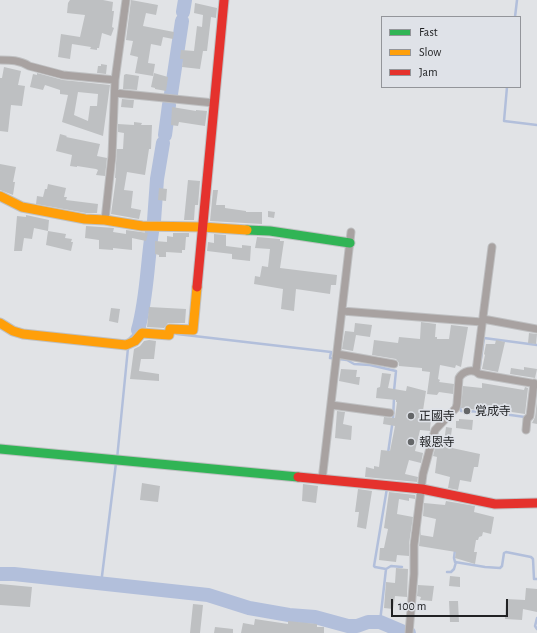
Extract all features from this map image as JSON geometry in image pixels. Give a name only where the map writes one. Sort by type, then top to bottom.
[{"type":"street","points":[[105,220],[112,156],[116,80],[126,0]]},
{"type":"street","points":[[0,323],[13,331],[24,334],[126,345],[135,341],[142,332],[168,334],[170,329],[193,330],[224,0]]},
{"type":"street","points":[[0,60],[24,62],[29,66],[62,75],[116,80]]},
{"type":"street","points":[[115,93],[214,104]]},
{"type":"street","points":[[0,196],[22,207],[38,212],[85,219],[105,220],[142,226],[202,227],[270,231],[350,243]]},
{"type":"street","points":[[322,480],[351,232]]},
{"type":"street","points":[[476,371],[492,247]]},
{"type":"street","points":[[342,310],[483,320],[537,329]]},
{"type":"street","points":[[337,354],[394,364]]},
{"type":"street","points":[[409,633],[414,574],[414,545],[424,474],[435,430],[456,408],[460,375],[468,371],[476,371],[479,374],[535,384],[530,416],[527,419],[526,430]]},
{"type":"street","points":[[331,405],[390,413]]},
{"type":"street","points":[[0,449],[422,490],[495,504],[537,503]]},
{"type":"building","points":[[70,0],[103,0],[113,2],[112,11],[114,11],[112,27],[114,28],[111,36],[102,33],[99,48],[97,48],[97,50],[90,49],[91,47],[72,44],[70,59],[58,57],[61,34],[80,37],[85,15],[67,13],[68,3]]},
{"type":"building","points":[[131,0],[158,5],[156,15],[146,13],[143,26],[174,32],[173,39],[163,37],[161,46],[151,44],[148,63],[155,64],[153,76],[135,73],[138,57],[130,55],[133,41],[126,40]]},
{"type":"building","points":[[195,3],[217,8],[216,18],[211,17],[207,51],[203,51],[200,69],[182,67],[183,59],[180,59],[181,50],[194,51],[197,26],[202,27],[203,15],[194,13]]},
{"type":"building","points":[[101,64],[107,65],[106,74],[97,73],[98,66],[101,66]]},
{"type":"building","points":[[4,67],[21,71],[18,85],[25,86],[22,106],[11,105],[8,132],[0,131],[0,78],[2,78]]},
{"type":"building","points":[[37,73],[63,80],[110,85],[103,136],[62,122],[68,95],[60,94],[60,90],[45,85],[43,90],[30,87],[33,74],[37,75]],"holes":[[[78,92],[98,94],[97,106],[90,106],[88,121],[74,115]]]},
{"type":"building","points":[[154,73],[168,77],[166,91],[151,87]]},
{"type":"building","points":[[124,75],[139,76],[137,90],[123,89]]},
{"type":"building","points":[[122,99],[134,100],[133,108],[121,107]]},
{"type":"building","points":[[172,107],[196,111],[207,111],[205,126],[179,122],[178,126],[171,125]]},
{"type":"building","points":[[134,122],[142,123],[141,125],[152,125],[151,149],[149,149],[145,175],[127,172],[124,190],[133,191],[131,208],[141,210],[139,219],[111,214],[116,178],[117,149],[123,149],[124,133],[118,132],[118,124],[134,125]]},
{"type":"building","points":[[60,134],[67,136],[66,137],[100,144],[97,156],[107,158],[105,176],[96,175],[98,170],[96,169],[70,166],[72,155],[56,151]]},
{"type":"building","points":[[0,164],[16,167],[13,182],[15,182],[13,195],[0,190]]},
{"type":"building","points":[[188,180],[200,181],[198,205],[195,205],[194,220],[184,220]]},
{"type":"building","points":[[48,184],[66,188],[64,197],[67,197],[66,200],[98,204],[97,213],[86,213],[36,204],[37,196],[43,197]]},
{"type":"building","points":[[159,188],[167,189],[166,201],[158,200]]},
{"type":"building","points":[[213,190],[218,190],[216,205],[225,205],[225,208],[246,212],[262,212],[262,224],[210,221]]},
{"type":"building","points":[[268,211],[275,212],[274,218],[268,217]]},
{"type":"building","points":[[26,215],[49,220],[48,231],[34,228],[32,239],[24,238],[22,251],[14,251],[17,216],[26,217]]},
{"type":"building","points":[[86,226],[114,228],[113,232],[126,234],[126,230],[148,233],[146,241],[132,238],[132,250],[113,248],[113,250],[99,249],[99,240],[85,238]]},
{"type":"building","points":[[48,231],[66,234],[65,238],[72,239],[71,242],[73,242],[71,251],[46,245]]},
{"type":"building","points":[[173,233],[189,233],[189,237],[186,237],[185,250],[182,250],[182,253],[166,252],[166,257],[159,257],[159,255],[155,254],[155,241],[167,242],[167,236],[173,237]]},
{"type":"building","points":[[214,234],[226,235],[226,246],[242,248],[242,245],[251,246],[250,261],[232,259],[232,254],[207,251],[208,242],[214,243]]},
{"type":"building","points":[[257,237],[280,239],[280,241],[284,241],[280,268],[337,275],[336,285],[331,285],[330,294],[296,289],[294,311],[281,309],[283,289],[254,284],[255,276],[260,277],[262,266],[268,267],[270,249],[255,248]]},
{"type":"building","points":[[149,307],[186,309],[185,323],[168,323],[164,328],[147,327]]},
{"type":"building","points":[[111,308],[120,309],[118,323],[109,321]]},
{"type":"building","points":[[421,322],[436,324],[435,337],[437,337],[437,339],[449,339],[451,325],[468,327],[461,367],[456,365],[455,368],[440,365],[439,382],[454,384],[453,394],[439,392],[437,395],[427,394],[430,372],[422,371],[422,368],[399,366],[396,359],[372,355],[374,340],[398,343],[399,337],[420,339]]},
{"type":"building","points":[[355,323],[372,325],[370,337],[356,335],[353,351],[342,349],[345,331],[354,332]]},
{"type":"building","points":[[529,333],[537,334],[536,344],[528,343]]},
{"type":"building","points":[[496,340],[505,342],[498,372],[482,369],[486,344],[495,344]]},
{"type":"building","points":[[144,341],[156,341],[154,359],[141,359],[139,371],[159,374],[159,381],[130,379],[134,349],[140,346]]},
{"type":"building","points":[[524,367],[537,369],[535,378],[510,374],[511,368],[524,370]]},
{"type":"building","points":[[341,369],[357,370],[356,377],[360,377],[359,385],[339,381]]},
{"type":"building","points":[[382,373],[391,374],[388,388],[406,391],[407,386],[426,391],[422,417],[427,417],[426,419],[431,420],[430,431],[420,430],[415,451],[423,453],[421,463],[409,460],[405,474],[418,477],[417,482],[365,477],[366,467],[374,469],[374,466],[379,467],[381,450],[390,451],[395,426],[383,424],[384,417],[395,418],[396,400],[376,398],[377,388],[380,387]]},
{"type":"building","points":[[482,383],[524,390],[525,387],[528,388],[525,414],[478,407],[478,410],[461,408],[463,386],[482,388]]},
{"type":"building","points":[[537,400],[537,424],[532,423],[535,417]]},
{"type":"building","points":[[337,411],[345,412],[343,424],[352,426],[351,440],[335,438]]},
{"type":"building","points":[[459,419],[473,420],[472,430],[456,428],[456,421],[459,421]]},
{"type":"building","points":[[446,427],[452,428],[450,443],[453,444],[452,448],[480,454],[478,467],[474,467],[471,482],[460,480],[458,490],[448,488],[450,477],[435,473],[437,457],[433,456],[437,441],[444,442]]},
{"type":"building","points":[[142,483],[160,486],[158,502],[140,500]]},
{"type":"building","points":[[303,484],[318,486],[316,503],[302,501]]},
{"type":"building","points":[[358,489],[372,491],[366,529],[357,527],[359,512],[355,512]]},
{"type":"building","points":[[389,492],[415,495],[415,499],[409,498],[409,501],[399,499],[397,514],[413,517],[409,544],[409,556],[397,555],[396,562],[379,560],[380,548],[384,548],[388,529],[384,528]]},
{"type":"building","points":[[446,501],[475,506],[474,512],[494,517],[491,534],[483,532],[482,536],[476,540],[474,552],[477,552],[475,564],[455,558],[456,552],[419,546],[421,528],[421,535],[433,537],[436,519],[423,516],[424,503],[445,505]]},
{"type":"building","points":[[396,568],[408,569],[407,597],[395,596],[393,609],[384,608],[386,582],[395,583]]},
{"type":"building","points":[[450,576],[460,577],[460,587],[449,586]]},
{"type":"building","points":[[0,584],[32,587],[30,607],[0,605]]},
{"type":"building","points":[[418,585],[434,586],[432,601],[420,600],[421,597],[417,596]]},
{"type":"building","points":[[526,588],[537,589],[537,612],[523,609],[522,620],[505,619],[506,599],[525,600]]},
{"type":"building","points":[[449,601],[458,601],[459,622],[450,622]]},
{"type":"building","points":[[193,604],[203,605],[200,633],[190,633]]},
{"type":"building","points":[[255,619],[288,624],[288,621],[317,624],[317,627],[324,627],[324,633],[241,633],[243,623],[254,625]]},
{"type":"building","points":[[215,627],[233,629],[233,633],[214,633]]},
{"type":"waterway","points":[[183,12],[185,0]]},
{"type":"waterway","points":[[515,16],[517,0]]},
{"type":"waterway","points":[[171,94],[182,21]]},
{"type":"waterway","points":[[507,88],[504,121],[537,125]]},
{"type":"waterway","points":[[165,135],[169,105]]},
{"type":"waterway","points":[[154,221],[157,179],[163,143]]},
{"type":"waterway","points":[[138,330],[145,294],[152,232]]},
{"type":"waterway","points":[[129,339],[138,330],[140,330]]},
{"type":"waterway","points":[[177,334],[331,352],[330,358],[347,360],[354,364],[370,365],[396,371],[394,391]]},
{"type":"waterway","points":[[479,372],[484,338],[537,345]]},
{"type":"waterway","points":[[117,459],[128,348]]},
{"type":"waterway","points":[[388,453],[393,419],[394,398]]},
{"type":"waterway","points":[[460,407],[461,411],[527,416]]},
{"type":"waterway","points":[[101,584],[116,463]]},
{"type":"waterway","points":[[380,622],[386,569],[374,566],[387,488]]},
{"type":"waterway","points":[[455,550],[455,562],[485,567],[500,568],[502,566],[504,553],[506,552],[531,557],[533,559],[534,579],[537,579]]},
{"type":"waterway","points":[[447,572],[451,572],[454,569],[456,562]]},
{"type":"waterway","points":[[386,569],[391,566],[402,567]]},
{"type":"waterway","points":[[0,574],[14,574],[208,595],[249,608],[289,615],[315,617],[348,626],[357,626],[368,622],[380,622],[409,633]]},
{"type":"waterway","points":[[537,618],[535,626],[537,629]]},
{"type":"traffic: fast","points":[[247,230],[270,231],[350,243]]},
{"type":"traffic: fast","points":[[0,449],[298,477]]},
{"type":"traffic: slow","points":[[0,196],[22,207],[85,219],[105,220],[142,226],[202,227],[247,230]]},
{"type":"traffic: slow","points":[[0,323],[13,331],[23,334],[126,345],[135,341],[142,333],[169,335],[170,329],[193,330],[197,287]]},
{"type":"traffic: jam","points":[[197,287],[224,0]]},
{"type":"traffic: jam","points":[[298,477],[422,489],[495,504],[537,503]]},
{"type":"place","name":"覚成寺","points":[[467,411]]},
{"type":"place","name":"正國寺","points":[[411,416]]},
{"type":"place","name":"報恩寺","points":[[411,442]]}]
